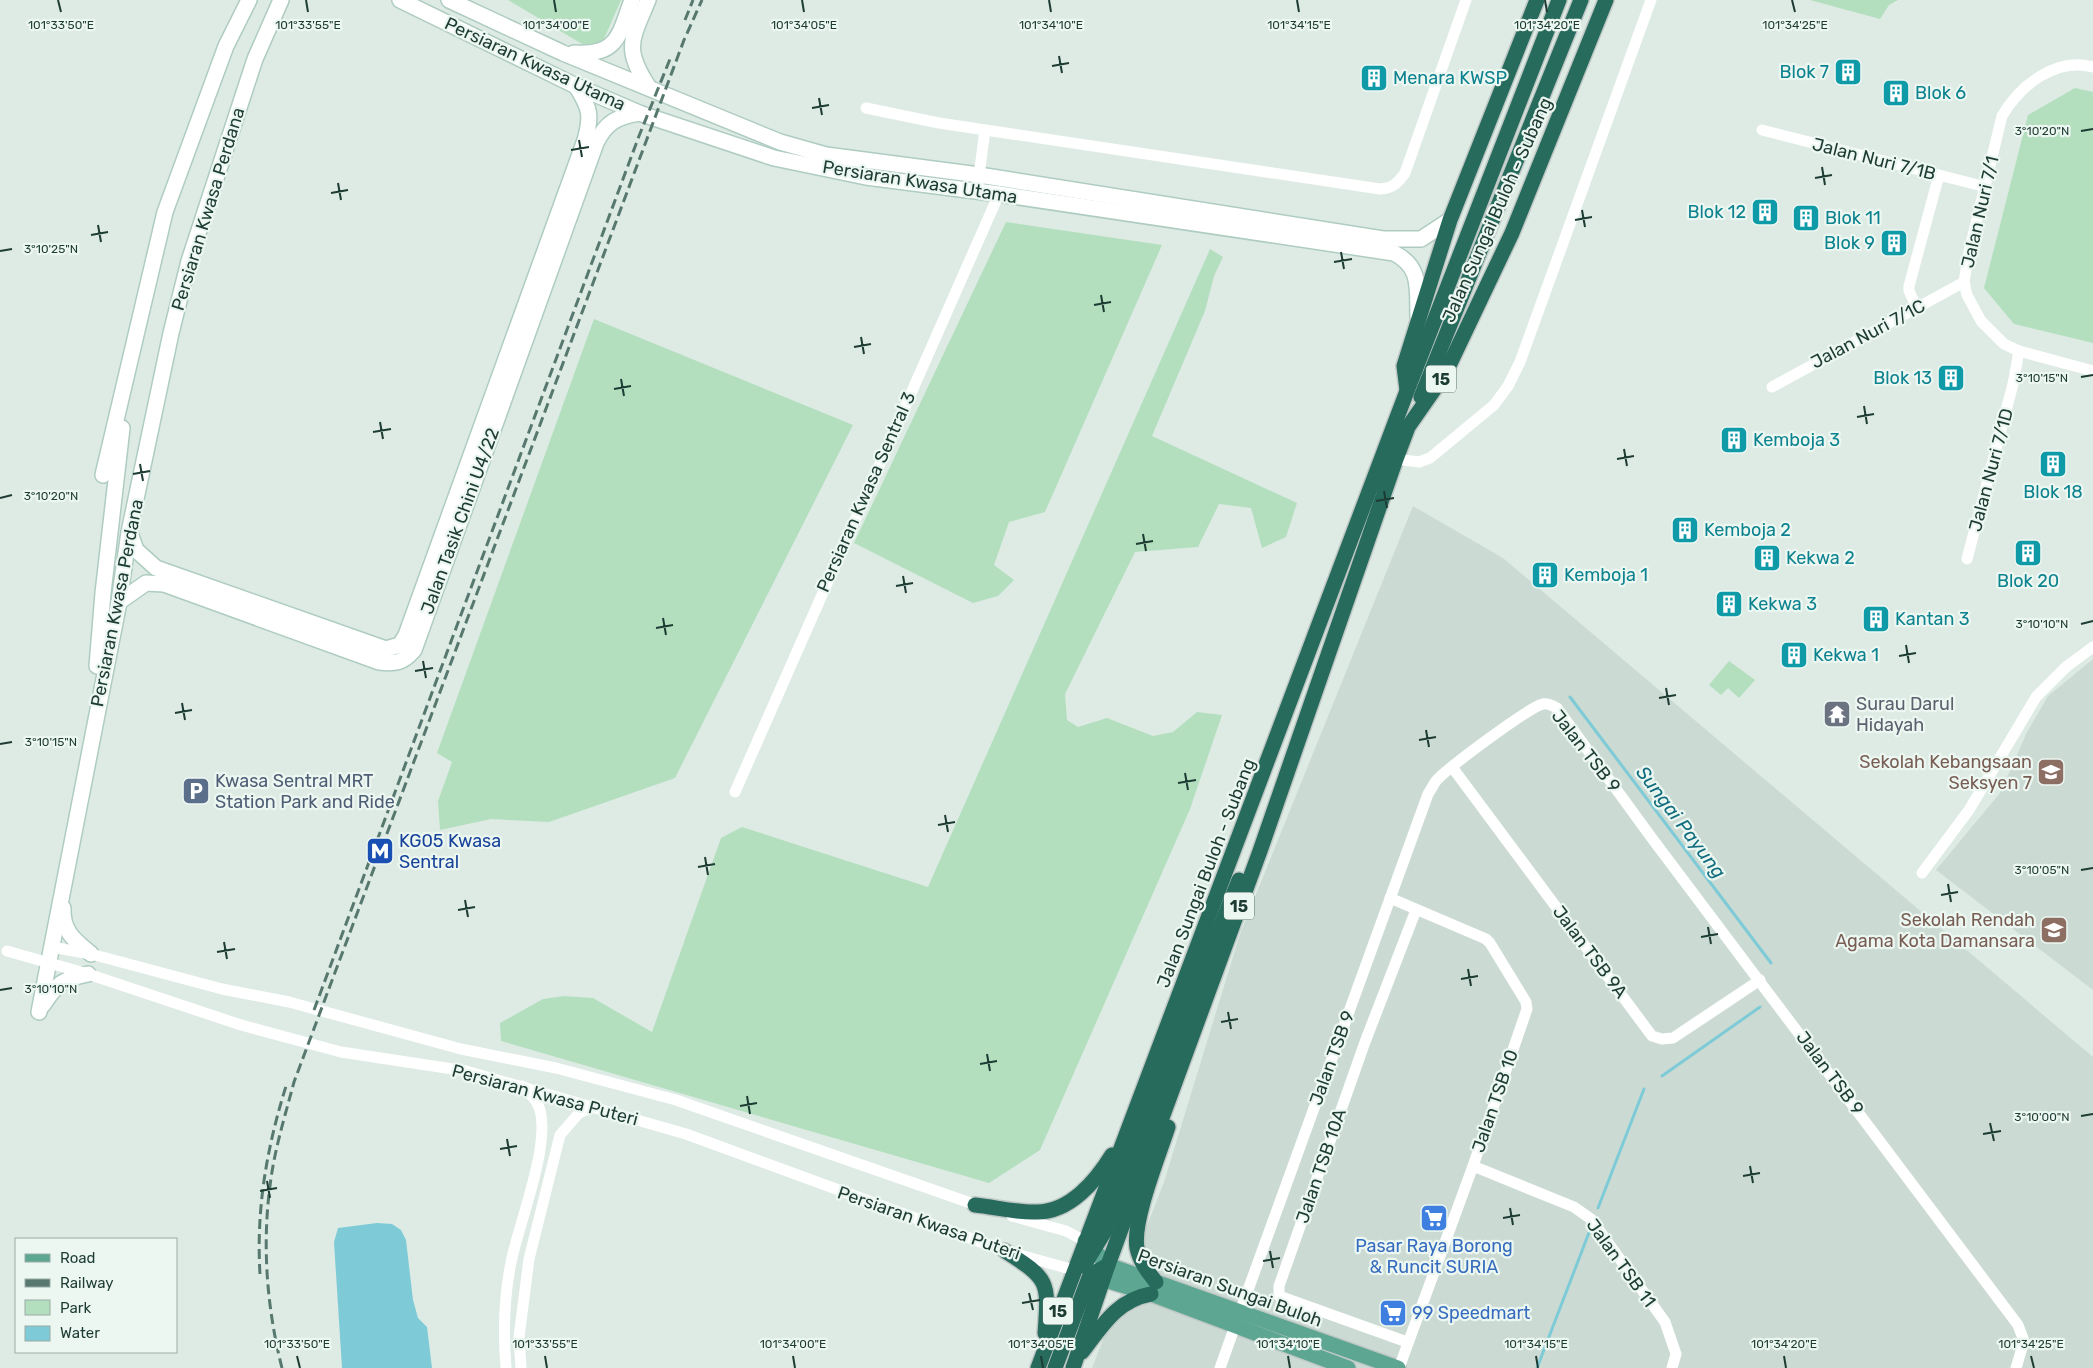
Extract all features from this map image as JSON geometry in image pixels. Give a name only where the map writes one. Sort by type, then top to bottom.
[{"type":"highway","name":"Jalan Sungai Buloh - Subang","points":[[1407,392],[1404,366],[1418,317],[1450,220],[1536,0]]},
{"type":"highway","name":"Jalan Sungai Buloh - Subang","points":[[1089,1246],[1127,1132],[1407,392],[1559,0]]},
{"type":"highway","name":"Jalan Sungai Buloh - Subang","points":[[1074,1365],[1100,1273],[1260,851],[1396,459],[1581,0]]},
{"type":"highway","name":"Jalan Sungai Buloh - Subang","points":[[1408,427],[1445,374],[1512,233],[1606,0]]},
{"type":"highway","points":[[1074,1270],[1086,1262],[1089,1246],[1105,1232],[1185,1015],[1258,834],[1279,774],[1290,762]]},
{"type":"highway","points":[[1074,1365],[1108,1317],[1129,1300],[1154,1288],[1137,1247],[1138,1226],[1188,1067],[1186,1049]]},
{"type":"highway","points":[[975,1205],[1037,1212],[1054,1210],[1072,1200],[1094,1180],[1127,1132]]},
{"type":"highway","points":[[1005,1250],[1035,1270],[1044,1285],[1048,1298],[1043,1352]]},
{"type":"highway","name":"15","points":[[1038,1368],[1074,1270]]},
{"type":"highway","points":[[1055,1368],[1100,1273]]},
{"type":"main road","name":"Persiaran Sungai Buloh","points":[[1089,1246],[1100,1273]]},
{"type":"main road","name":"Persiaran Sungai Buloh","points":[[1074,1270],[1100,1273],[1154,1288],[1237,1319],[1348,1368]]},
{"type":"main road","name":"Persiaran Sungai Buloh","points":[[1237,1319],[1398,1368]]},
{"type":"street","points":[[226,46],[238,0]]},
{"type":"street","name":"Persiaran Kwasa Perdana","points":[[104,476],[165,212],[226,46],[249,0]]},
{"type":"street","name":"Persiaran Kwasa Utama","points":[[400,0],[576,86],[639,112],[774,158],[866,177],[999,194],[1394,252],[1405,258],[1416,275],[1418,317]]},
{"type":"street","name":"Persiaran Kwasa Utama","points":[[449,0],[563,53],[648,86],[780,142],[826,155],[979,175],[1383,238],[1421,240],[1450,220]]},
{"type":"street","points":[[563,53],[592,55],[609,48],[617,40],[632,0]]},
{"type":"street","points":[[648,0],[631,45],[637,70],[648,86]]},
{"type":"street","points":[[866,108],[899,116],[985,130],[1380,189],[1390,188],[1405,173],[1466,0]]},
{"type":"street","points":[[1396,459],[1419,462],[1430,458],[1494,405],[1508,386],[1520,362],[1651,0]]},
{"type":"street","name":"Persiaran Kwasa Perdana","points":[[88,974],[66,978],[53,989],[39,1012],[118,602],[129,532],[171,333],[189,261],[254,59],[280,2]]},
{"type":"street","name":"Jalan Nuri 7/1","points":[[2093,67],[2082,64],[2056,68],[2038,78],[2012,99],[2002,116],[1986,187],[1968,252],[1964,282],[1967,295],[1981,321],[2004,344],[2019,351],[2093,372]]},
{"type":"street","name":"Jalan Tasik Chini U4/22","points":[[400,645],[406,635],[585,140],[590,116],[587,103],[576,86]]},
{"type":"street","name":"Jalan Tasik Chini U4/22","points":[[406,660],[414,650],[596,143],[602,131],[610,122],[620,116],[639,112]]},
{"type":"street","points":[[976,191],[985,130]]},
{"type":"street","name":"Jalan Nuri 7/1B","points":[[1762,130],[1986,187]]},
{"type":"street","points":[[1917,308],[1909,286],[1939,175]]},
{"type":"street","name":"Persiaran Kwasa Sentral 3","points":[[735,792],[999,194]]},
{"type":"street","name":"Jalan Nuri 7/1C","points":[[1772,387],[1964,282]]},
{"type":"street","name":"Jalan Nuri 7/1D","points":[[1967,559],[2013,384],[2019,351]]},
{"type":"street","points":[[92,730],[103,593],[122,434],[123,390]]},
{"type":"street","points":[[118,602],[146,583],[164,584],[379,662],[394,664],[406,660],[400,645],[386,649],[156,568],[136,550],[129,532]]},
{"type":"street","points":[[1922,873],[1969,810],[2036,697],[2066,667],[2093,647]]},
{"type":"street","name":"Jalan TSB 9","points":[[1220,1368],[1428,794],[1437,780],[1452,767],[1542,704],[1549,704],[1557,708],[1651,837],[2018,1325],[2024,1341],[2016,1368]]},
{"type":"street","name":"Jalan TSB 9A","points":[[1452,767],[1652,1036],[1662,1039],[1673,1038],[1760,980]]},
{"type":"street","points":[[64,876],[62,919],[69,936],[91,954]]},
{"type":"street","name":"Jalan TSB 10","points":[[1390,898],[1490,943],[1526,1002],[1527,1009],[1473,1166],[1398,1368]]},
{"type":"street","name":"Jalan TSB 10A","points":[[1407,1342],[1279,1296],[1279,1286],[1365,1042],[1416,910]]},
{"type":"street","name":"Persiaran Kwasa Puteri","points":[[51,947],[91,954],[213,987],[289,1002],[461,1049],[556,1068],[676,1100],[975,1205],[1066,1231],[1089,1246]]},
{"type":"street","name":"Persiaran Kwasa Puteri","points":[[7,951],[88,974],[241,1024],[341,1052],[466,1071],[686,1134],[1005,1250],[1074,1270]]},
{"type":"street","points":[[506,1368],[504,1336],[511,1259],[541,1147],[540,1114],[537,1103],[522,1086]]},
{"type":"street","points":[[521,1368],[519,1337],[529,1259],[560,1134],[579,1113],[594,1107]]},
{"type":"street","name":"Jalan TSB 11","points":[[1473,1166],[1574,1207],[1591,1219],[1665,1322],[1676,1354],[1672,1368]]},
{"type":"shaded area","points":[[1413,506],[1503,558],[2093,1057],[2093,1368],[1092,1368],[1164,1182],[1240,934]]},
{"type":"shaded area","name":"Sekolah Rendah Agama Kota Damansara","points":[[2093,659],[2093,990],[1936,870],[2000,793],[2027,732],[2048,696]]},
{"type":"green space","points":[[508,0],[621,0],[604,39],[589,48]]},
{"type":"green space","points":[[1810,0],[1898,0],[1889,5],[1880,19]]},
{"type":"green space","points":[[2075,88],[2093,92],[2093,343],[2014,324],[1984,288],[2028,115]]},
{"type":"green space","points":[[1006,222],[1162,245],[1045,512],[1009,522],[994,565],[1014,580],[998,596],[973,603],[854,543]]},
{"type":"green space","points":[[1210,249],[1223,257],[1214,276],[1205,311],[1152,436],[1297,503],[1286,537],[1262,548],[1251,508],[1219,504],[1198,547],[1135,552],[1065,694],[1067,720],[1078,727],[1107,718],[1153,736],[1173,732],[1197,712],[1222,715],[1190,809],[1040,1150],[989,1183],[501,1041],[500,1023],[543,999],[564,996],[593,998],[652,1032],[721,838],[742,827],[928,887]]},
{"type":"green space","points":[[594,319],[853,425],[675,778],[549,822],[491,819],[440,830],[438,801],[452,762],[437,753]]},
{"type":"green space","points":[[1729,661],[1755,680],[1739,698],[1728,688],[1721,695],[1709,685]]},
{"type":"water","points":[[377,1223],[392,1224],[401,1230],[406,1240],[413,1300],[418,1318],[427,1327],[432,1368],[342,1368],[334,1242],[338,1228]]},
{"type":"waterway","name":"Sungai Payung","points":[[1570,697],[1771,963]]},
{"type":"waterway","name":"Sungai Payung","points":[[1662,1076],[1760,1007]]},
{"type":"waterway","name":"Sungai Payung","points":[[1598,1208],[1644,1089]]},
{"type":"waterway","name":"Sungai Payung","points":[[1537,1368],[1590,1230]]},
{"type":"railway","points":[[685,20],[693,0]]},
{"type":"railway","points":[[282,1368],[273,1323],[267,1277],[266,1231],[274,1160],[294,1082],[684,40],[702,0]]},
{"type":"railway","points":[[314,1010],[639,136],[670,59]]},
{"type":"railway","points":[[260,1274],[259,1249],[264,1177],[287,1083]]},
{"type":"place","name":"Blok 7","points":[[1848,72]]},
{"type":"place","name":"Menara KWSP","points":[[1374,78]]},
{"type":"place","name":"Blok 6","points":[[1896,93]]},
{"type":"place","name":"Blok 12","points":[[1765,212]]},
{"type":"place","name":"Blok 11","points":[[1806,218]]},
{"type":"place","name":"Blok 9","points":[[1894,243]]},
{"type":"place","name":"Blok 13","points":[[1951,378]]},
{"type":"place","name":"Kemboja 3","points":[[1734,440]]},
{"type":"place","name":"Blok 18","points":[[2053,464]]},
{"type":"place","name":"Kemboja 2","points":[[1685,530]]},
{"type":"place","name":"Blok 20","points":[[2028,553]]},
{"type":"place","name":"Kekwa 2","points":[[1767,558]]},
{"type":"place","name":"Kemboja 1","points":[[1545,575]]},
{"type":"place","name":"Kekwa 3","points":[[1729,604]]},
{"type":"place","name":"Kantan 3","points":[[1876,619]]},
{"type":"place","name":"Kekwa 1","points":[[1794,655]]},
{"type":"place","name":"Surau Darul Hidayah","points":[[1837,714]]},
{"type":"place","name":"Sekolah Kebangsaan Seksyen 7","points":[[2051,772]]},
{"type":"place","name":"Kwasa Sentral MRT Station Park and Ride","points":[[196,791]]},
{"type":"place","name":"KG05 Kwasa Sentral","points":[[380,851]]},
{"type":"place","name":"Sekolah Rendah Agama Kota Damansara","points":[[2054,930]]},
{"type":"place","name":"Pasar Raya Borong & Runcit SURIA","points":[[1434,1218]]},
{"type":"place","name":"99 Speedmart","points":[[1393,1313]]}]
